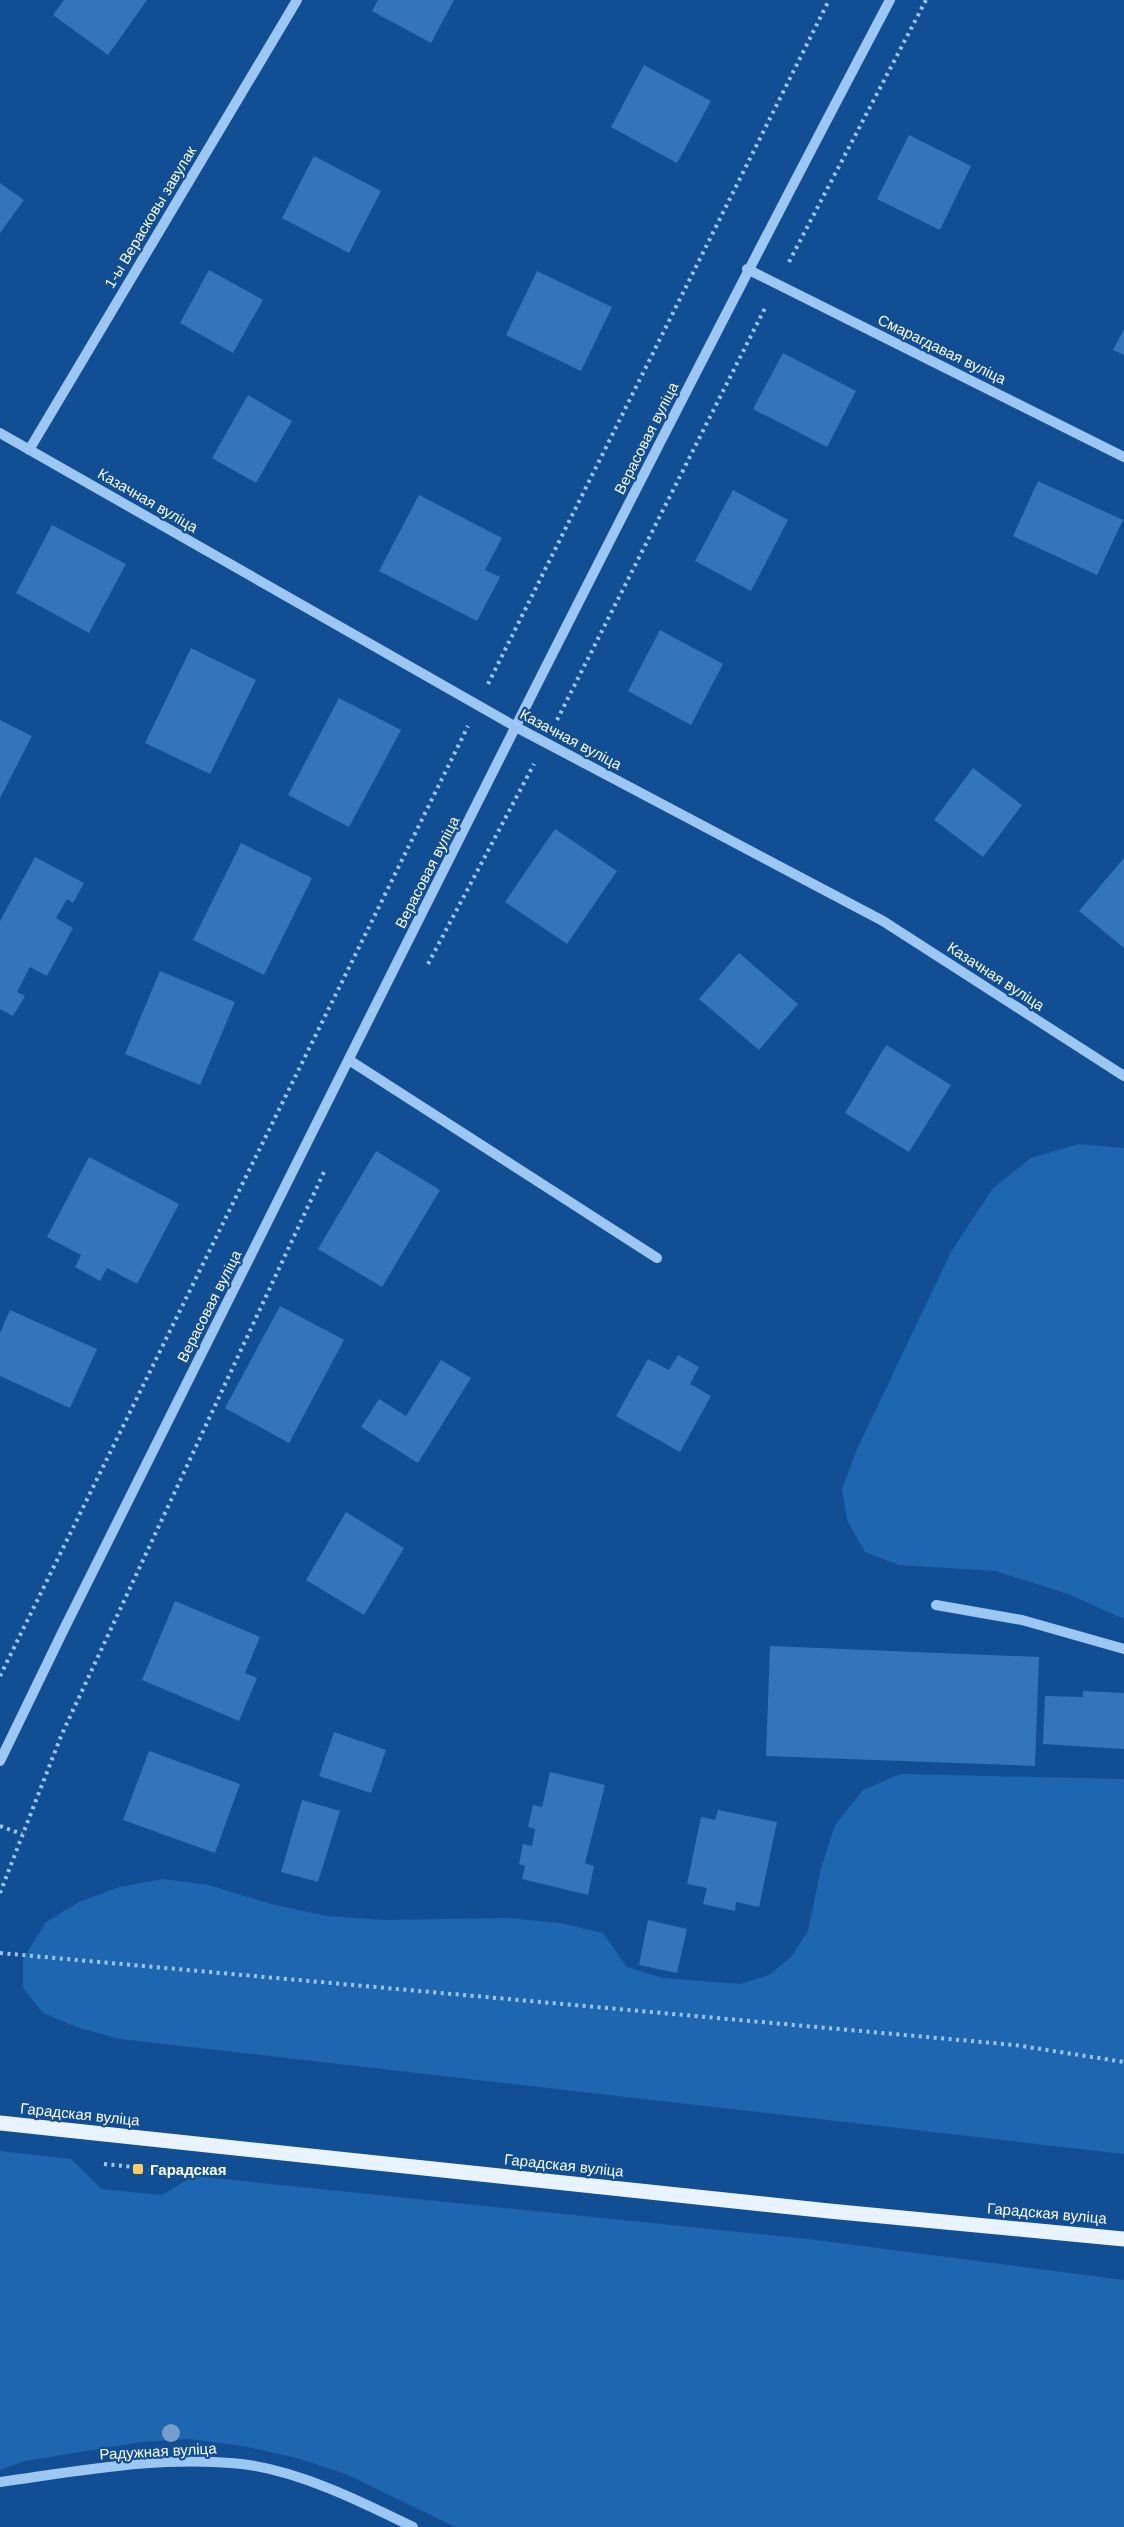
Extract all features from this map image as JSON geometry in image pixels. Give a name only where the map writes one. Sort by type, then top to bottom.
[{"type":"main road","name":"Гарадская вуліца","points":[[0,2123],[794,2207],[1124,2239]]},
{"type":"street","name":"1-ы Верасковы завулак","points":[[29,450],[297,0]]},
{"type":"street","name":"Верасовая вуліца","points":[[0,1761],[63,1631],[747,269],[890,0]]},
{"type":"street","name":"Смарагдавая вуліца","points":[[747,269],[1124,457]]},
{"type":"street","name":"Казачная вуліца","points":[[0,434],[516,728],[883,921],[1124,1076]]},
{"type":"street","points":[[350,1060],[657,1258]]},
{"type":"street","points":[[936,1605],[1022,1620],[1124,1649]]},
{"type":"street","name":"Радужная вуліца","points":[[0,2482],[120,2466],[183,2462],[243,2464],[306,2480],[364,2503],[413,2527]]},
{"type":"path","points":[[0,1676],[477,706],[829,0]]},
{"type":"path","points":[[424,970],[545,743],[778,284],[927,0]]},
{"type":"path","points":[[0,1893],[61,1736],[324,1171]]},
{"type":"path","points":[[0,1826],[22,1834]]},
{"type":"path","points":[[0,1953],[1015,2045],[1124,2062]]},
{"type":"shaded area","points":[[1079,1144],[1124,1148],[1124,1619],[1068,1594],[995,1571],[899,1565],[865,1552],[847,1520],[842,1489],[857,1449],[951,1252],[993,1188],[1031,1158]]},
{"type":"shaded area","points":[[900,1774],[1124,1779],[1124,2154],[120,2039],[79,2028],[43,2013],[23,1988],[23,1959],[46,1922],[79,1902],[119,1887],[163,1879],[209,1885],[271,1904],[327,1916],[386,1920],[509,1918],[560,1923],[603,1933],[627,1967],[663,1978],[741,1984],[769,1975],[792,1956],[808,1931],[821,1868],[835,1825],[863,1790]]},
{"type":"shaded area","points":[[0,2151],[71,2159],[102,2189],[162,2195],[194,2176],[808,2239],[1124,2280],[1124,2527],[455,2527],[346,2474],[297,2458],[243,2446],[190,2439],[142,2442],[25,2461],[0,2470]]},
{"type":"building","points":[[64,0],[147,0],[108,55],[53,15]]},
{"type":"building","points":[[378,0],[454,0],[431,43],[372,11]]},
{"type":"building","points":[[644,65],[711,101],[677,163],[611,127]]},
{"type":"building","points":[[909,135],[971,166],[940,230],[877,199]]},
{"type":"building","points":[[314,156],[381,191],[349,253],[282,218]]},
{"type":"building","points":[[0,183],[24,200],[0,233]]},
{"type":"building","points":[[209,270],[263,300],[233,353],[180,323]]},
{"type":"building","points":[[537,271],[612,307],[581,371],[506,335]]},
{"type":"building","points":[[1124,329],[1124,355],[1113,350]]},
{"type":"building","points":[[783,353],[856,391],[827,447],[753,409]]},
{"type":"building","points":[[248,395],[292,421],[256,483],[212,458]]},
{"type":"building","points":[[1038,481],[1123,520],[1097,575],[1013,536]]},
{"type":"building","points":[[733,490],[788,520],[751,591],[695,561]]},
{"type":"building","points":[[419,495],[502,538],[485,570],[500,577],[477,621],[379,571]]},
{"type":"building","points":[[52,525],[126,564],[89,633],[16,593]]},
{"type":"building","points":[[660,630],[723,664],[691,725],[628,691]]},
{"type":"building","points":[[191,648],[256,680],[210,774],[145,743]]},
{"type":"building","points":[[339,698],[401,730],[349,827],[288,795]]},
{"type":"building","points":[[0,720],[32,736],[0,798]]},
{"type":"building","points":[[973,768],[1022,805],[983,857],[934,820]]},
{"type":"building","points":[[555,829],[617,871],[567,944],[505,902]]},
{"type":"building","points":[[241,843],[312,878],[264,975],[193,940]]},
{"type":"building","points":[[35,857],[84,883],[73,903],[67,899],[56,918],[73,928],[47,976],[30,967],[17,992],[25,996],[13,1016],[0,1009],[0,921]]},
{"type":"building","points":[[1124,858],[1124,948],[1079,911]]},
{"type":"building","points":[[739,953],[798,1004],[759,1050],[699,999]]},
{"type":"building","points":[[160,971],[235,1002],[200,1085],[125,1054]]},
{"type":"building","points":[[886,1045],[951,1085],[909,1152],[845,1113]]},
{"type":"building","points":[[376,1151],[440,1190],[382,1287],[318,1249]]},
{"type":"building","points":[[89,1157],[179,1204],[137,1284],[107,1268],[100,1281],[75,1267],[81,1255],[47,1237]]},
{"type":"building","points":[[280,1306],[344,1340],[289,1443],[225,1408]]},
{"type":"building","points":[[10,1310],[97,1349],[70,1408],[0,1376],[0,1333]]},
{"type":"building","points":[[678,1355],[699,1367],[690,1384],[711,1396],[680,1452],[616,1416],[648,1359],[669,1370]]},
{"type":"building","points":[[441,1360],[471,1378],[418,1463],[361,1427],[379,1399],[406,1416]]},
{"type":"building","points":[[346,1512],[404,1548],[364,1615],[306,1580]]},
{"type":"building","points":[[175,1601],[260,1637],[245,1673],[257,1678],[239,1721],[142,1680]]},
{"type":"building","points":[[770,1646],[1039,1657],[1035,1766],[766,1756]]},
{"type":"building","points":[[1083,1691],[1124,1693],[1124,1749],[1043,1744],[1045,1696],[1083,1697]]},
{"type":"building","points":[[334,1732],[386,1750],[371,1793],[319,1776]]},
{"type":"building","points":[[149,1751],[240,1784],[215,1853],[123,1820]]},
{"type":"building","points":[[550,1772],[605,1785],[585,1863],[594,1866],[588,1895],[522,1879],[525,1866],[519,1864],[523,1844],[532,1846],[535,1829],[528,1827],[533,1805],[542,1807]]},
{"type":"building","points":[[302,1800],[340,1811],[318,1882],[281,1872]]},
{"type":"building","points":[[718,1810],[777,1822],[759,1907],[736,1902],[735,1911],[703,1904],[707,1888],[687,1884],[701,1817],[715,1820]]},
{"type":"building","points":[[648,1920],[687,1929],[677,1973],[639,1965]]},
{"type":"place","name":"Гарадская","points":[[138,2169]]}]
